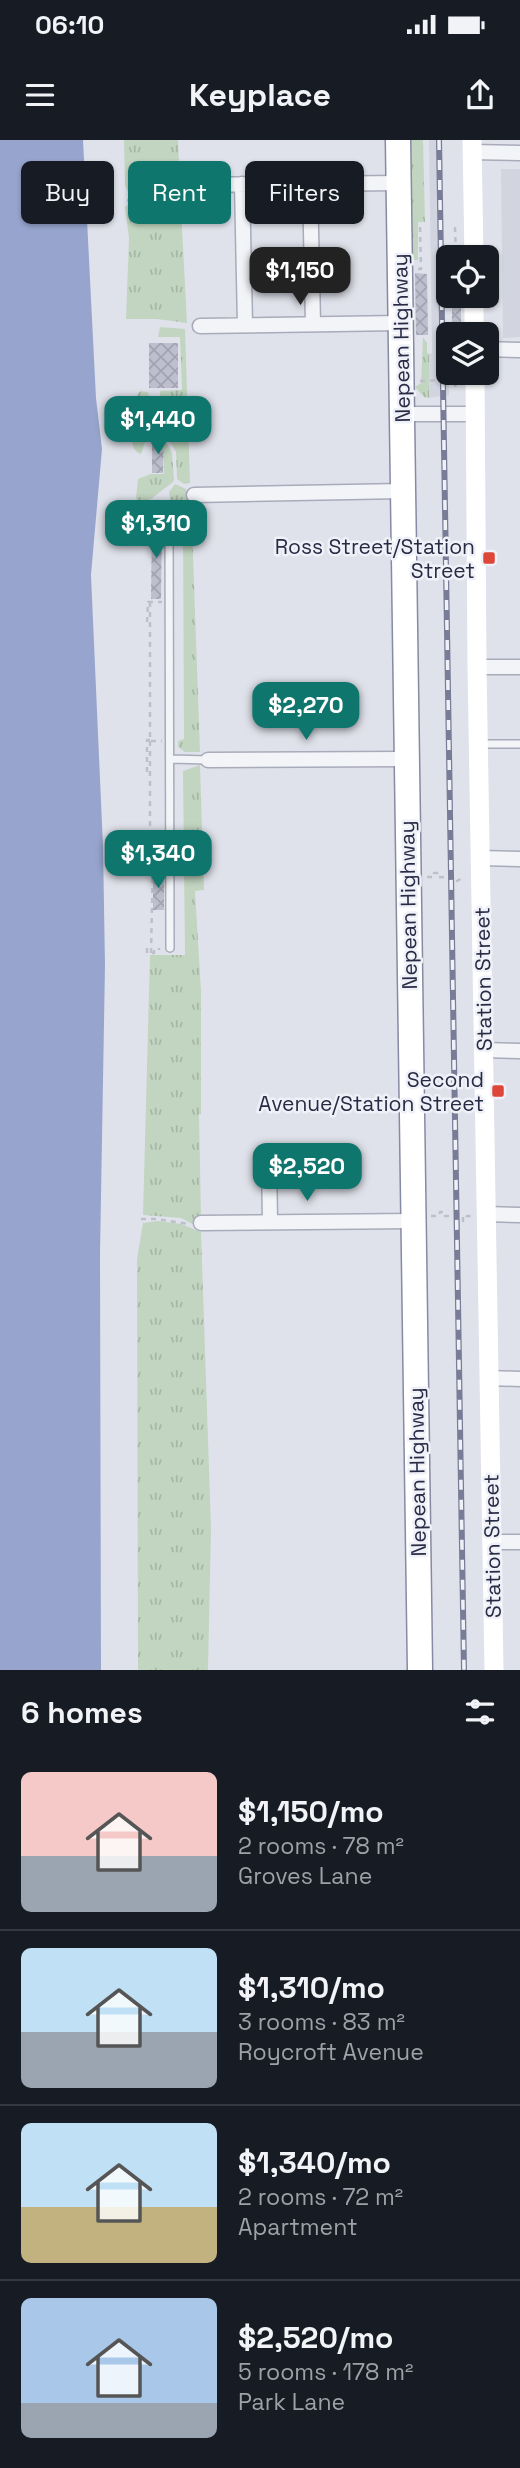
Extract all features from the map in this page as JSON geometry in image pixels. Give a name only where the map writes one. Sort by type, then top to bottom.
[{"type":"highway","name":"Nepean Highway","points":[[398,140],[405,759],[421,1219],[421,1670]]},
{"type":"street","points":[[461,245],[472,146],[520,153]]},
{"type":"street","points":[[364,183],[399,183]]},
{"type":"street","points":[[231,184],[245,184]]},
{"type":"street","points":[[242,184],[245,325]]},
{"type":"street","points":[[311,224],[313,324]]},
{"type":"street","points":[[200,326],[400,323]]},
{"type":"street","points":[[499,349],[520,350]]},
{"type":"street","name":"Station Street","points":[[475,385],[494,1670]]},
{"type":"street","points":[[402,414],[474,414]]},
{"type":"street","points":[[194,495],[403,491]]},
{"type":"street","points":[[477,667],[520,667]]},
{"type":"street","points":[[208,760],[405,759]]},
{"type":"street","points":[[481,859],[520,859]]},
{"type":"street","points":[[484,1050],[520,1051]]},
{"type":"street","points":[[269,1160],[270,1221]]},
{"type":"street","points":[[487,1223],[520,1215]]},
{"type":"street","points":[[201,1223],[421,1219]]},
{"type":"street","points":[[489,1378],[520,1379]]},
{"type":"street","points":[[492,1542],[520,1542]]},
{"type":"lane","points":[[146,513],[169,517],[170,948]]},
{"type":"lane","points":[[479,744],[520,744]]},
{"type":"lane","points":[[171,759],[208,760]]},
{"type":"path","points":[[420,226],[421,269]]},
{"type":"path","points":[[455,227],[458,245]]},
{"type":"path","points":[[414,384],[457,379],[455,387]]},
{"type":"path","points":[[150,602],[169,601]]},
{"type":"path","points":[[147,622],[150,602]]},
{"type":"path","points":[[150,602],[150,857],[169,857]]},
{"type":"path","points":[[147,772],[148,735]]},
{"type":"path","points":[[149,740],[170,741]]},
{"type":"path","points":[[151,953],[153,857]]},
{"type":"path","points":[[424,877],[434,877],[434,873],[437,873],[437,877],[457,877],[457,881],[466,877],[466,882],[481,882]]},
{"type":"path","points":[[147,948],[147,953],[151,953]]},
{"type":"path","points":[[151,953],[159,948],[170,948]]},
{"type":"path","points":[[421,1219],[439,1216],[440,1212],[443,1212],[443,1216],[463,1216],[463,1221],[467,1216],[472,1216],[472,1231],[487,1223]]},
{"type":"path","points":[[141,1219],[185,1222],[200,1230],[201,1223]]},
{"type":"shaded area","points":[[429,140],[442,140],[443,245],[436,245],[436,308],[444,308],[445,322],[436,322],[436,385],[449,385],[449,395],[429,398],[429,354],[432,353]]},
{"type":"shaded area","points":[[501,169],[520,169],[520,337],[503,338]]},
{"type":"green space","points":[[124,140],[178,140],[179,161],[128,161],[128,192],[125,185]]},
{"type":"green space","points":[[409,140],[423,140],[425,222],[418,222],[418,260],[412,260]]},
{"type":"green space","points":[[128,205],[128,224],[182,224],[187,323],[126,319],[129,238],[125,207]]},
{"type":"green space","points":[[160,327],[185,329],[190,483],[184,484],[177,479],[176,452],[159,420],[153,396],[160,396],[160,391],[182,390],[180,337],[158,337]]},
{"type":"green space","points":[[423,337],[429,354],[429,398],[424,397],[415,387],[421,383]]},
{"type":"green space","points":[[140,391],[148,392],[155,422],[172,453],[174,479],[151,499],[139,503],[136,498],[138,479],[151,474],[164,474],[164,440],[145,442],[141,454],[133,446],[133,425],[143,420],[143,414],[132,404]]},
{"type":"green space","points":[[175,484],[186,489],[187,499],[191,499],[200,752],[185,752],[178,747],[178,741],[184,739],[183,517],[182,513],[175,515],[172,512],[169,492]]},
{"type":"green space","points":[[200,765],[204,890],[195,891],[201,991],[201,1219],[198,1227],[181,1218],[143,1215],[150,955],[185,955],[183,771]]},
{"type":"green space","points":[[158,1221],[181,1224],[201,1232],[211,1528],[208,1670],[138,1670],[137,1259],[143,1223]]},
{"type":"water","points":[[0,140],[83,140],[84,161],[21,161],[21,224],[87,224],[96,398],[102,449],[91,575],[103,847],[105,965],[100,1254],[101,1670],[0,1670]]},
{"type":"building","points":[[415,273],[427,274],[428,335],[416,335]]},
{"type":"building","points":[[452,308],[461,308],[461,322],[452,322]]},
{"type":"building","points":[[149,343],[178,343],[178,388],[149,388]]},
{"type":"building","points":[[152,440],[164,440],[163,473],[152,473]]},
{"type":"building","points":[[152,520],[162,522],[161,599],[151,599]]},
{"type":"building","points":[[153,869],[164,869],[164,910],[153,910]]},
{"type":"railway","points":[[439,140],[464,1670]]},
{"type":"place","name":"Ross Street/Station Street","points":[[489,558]]},
{"type":"place","name":"Second Avenue/Station Street","points":[[498,1091]]}]
